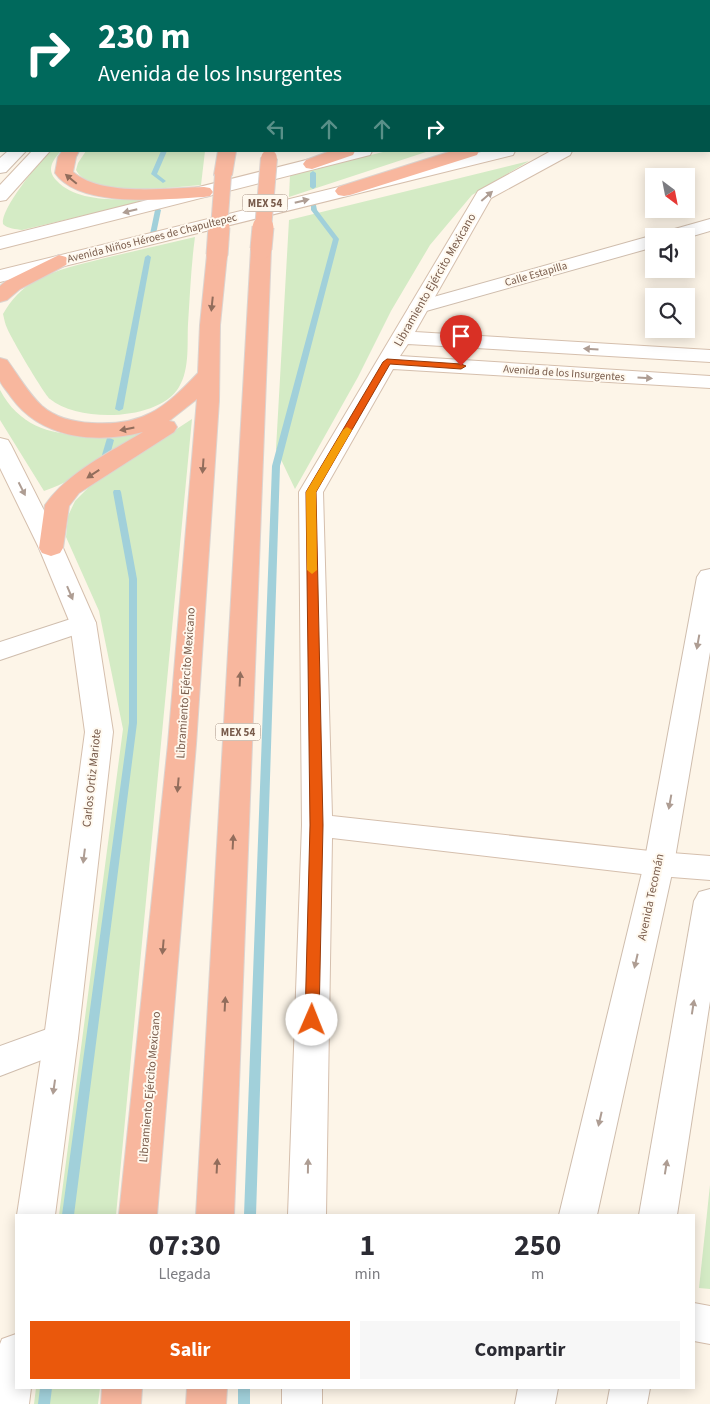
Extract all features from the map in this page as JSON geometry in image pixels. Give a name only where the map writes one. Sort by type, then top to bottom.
[{"type":"highway","points":[[70,152],[67,157],[64,173],[68,180],[80,186],[123,193],[204,192]]},
{"type":"highway","name":"Libramiento Ejército Mexicano","points":[[138,1214],[182,744],[208,387],[210,325],[223,175],[227,152]]},
{"type":"highway","points":[[312,164],[344,152]]},
{"type":"highway","points":[[344,191],[468,152]]},
{"type":"highway","name":"MEX 54","points":[[215,1214],[261,249],[269,155]]},
{"type":"highway","points":[[0,296],[13,285],[59,261]]},
{"type":"highway","points":[[0,364],[25,400],[40,415],[57,424],[78,429],[101,431],[125,430],[160,418],[185,400],[208,387]]},
{"type":"highway","points":[[52,548],[56,505],[71,488],[208,387]]},
{"type":"highway","points":[[121,1404],[122,1389]]},
{"type":"highway","points":[[206,1404],[207,1389]]},
{"type":"street","points":[[0,168],[17,152]]},
{"type":"street","points":[[1,193],[41,152]]},
{"type":"street","points":[[6,239],[204,192],[360,152]]},
{"type":"street","name":"Avenida Niños Héroes de Chapultepec","points":[[0,276],[503,152]]},
{"type":"street","name":"Libramiento Ejército Mexicano","points":[[307,1214],[317,825],[311,492],[484,195],[562,152]]},
{"type":"street","points":[[695,229],[710,225]]},
{"type":"street","name":"Calle Estapilla","points":[[419,307],[645,244]]},
{"type":"street","name":"Avenida de los Insurgentes","points":[[401,337],[710,356]]},
{"type":"street","points":[[554,372],[564,347]]},
{"type":"street","name":"Avenida de los Insurgentes","points":[[387,362],[710,382]]},
{"type":"street","name":"Carlos Ortiz Mariote","points":[[0,446],[52,548],[83,623],[99,732],[61,1038]]},
{"type":"street","name":"Avenida Tecomán","points":[[578,1214],[659,864],[710,577]]},
{"type":"street","points":[[0,651],[83,623]]},
{"type":"street","points":[[317,825],[659,864],[710,868]]},
{"type":"street","points":[[658,1214],[710,901]]},
{"type":"street","points":[[0,1061],[61,1038],[36,1214]]},
{"type":"street","points":[[695,1322],[710,1325]]},
{"type":"street","points":[[9,1404],[15,1360]]},
{"type":"street","points":[[302,1389],[302,1404]]},
{"type":"street","points":[[535,1404],[538,1389]]},
{"type":"street","points":[[627,1404],[630,1389]]},
{"type":"green space","points":[[48,152],[60,152],[55,158],[51,169],[57,181],[66,189],[78,194],[105,199],[159,198],[22,230],[5,226],[3,224],[4,217],[8,208],[29,175]]},
{"type":"green space","points":[[85,152],[205,152],[201,185],[134,189],[98,185],[85,179],[76,170]]},
{"type":"green space","points":[[383,152],[426,152],[289,197],[290,175]]},
{"type":"green space","points":[[529,161],[472,195],[430,245],[391,311],[358,377],[295,489],[276,449],[289,220]]},
{"type":"green space","points":[[195,237],[188,324],[188,348],[185,372],[179,387],[169,398],[154,407],[118,415],[98,415],[80,412],[63,407],[50,399],[41,387],[6,325],[3,314],[17,295],[35,281],[60,270]]},
{"type":"green space","points":[[0,390],[14,409],[30,422],[48,430],[68,434],[89,434],[110,433],[153,426],[87,471],[44,491],[0,420]]},
{"type":"green space","points":[[192,419],[116,1214],[59,1214],[123,729],[99,611],[66,537],[68,516],[75,501],[91,485]]},
{"type":"green space","points":[[710,1185],[710,1289],[699,1288]]},
{"type":"green space","points":[[36,1389],[100,1389],[98,1404],[34,1404]]},
{"type":"waterway","points":[[163,181],[154,174],[164,152]]},
{"type":"waterway","points":[[313,173],[313,187]]},
{"type":"waterway","points":[[250,1214],[276,466],[336,239],[314,210],[314,206]]},
{"type":"waterway","points":[[153,234],[158,210]]},
{"type":"waterway","points":[[119,409],[148,257]]},
{"type":"waterway","points":[[106,455],[110,440]]},
{"type":"waterway","points":[[68,1214],[133,723],[133,579],[117,492]]},
{"type":"waterway","points":[[44,1404],[46,1389]]},
{"type":"waterway","points":[[244,1389],[244,1404]]},
{"type":"slow traffic","points":[[312,570],[311,492],[347,430]]},
{"type":"route","points":[[312,1020],[317,825],[311,492],[387,362],[461,366]]}]
